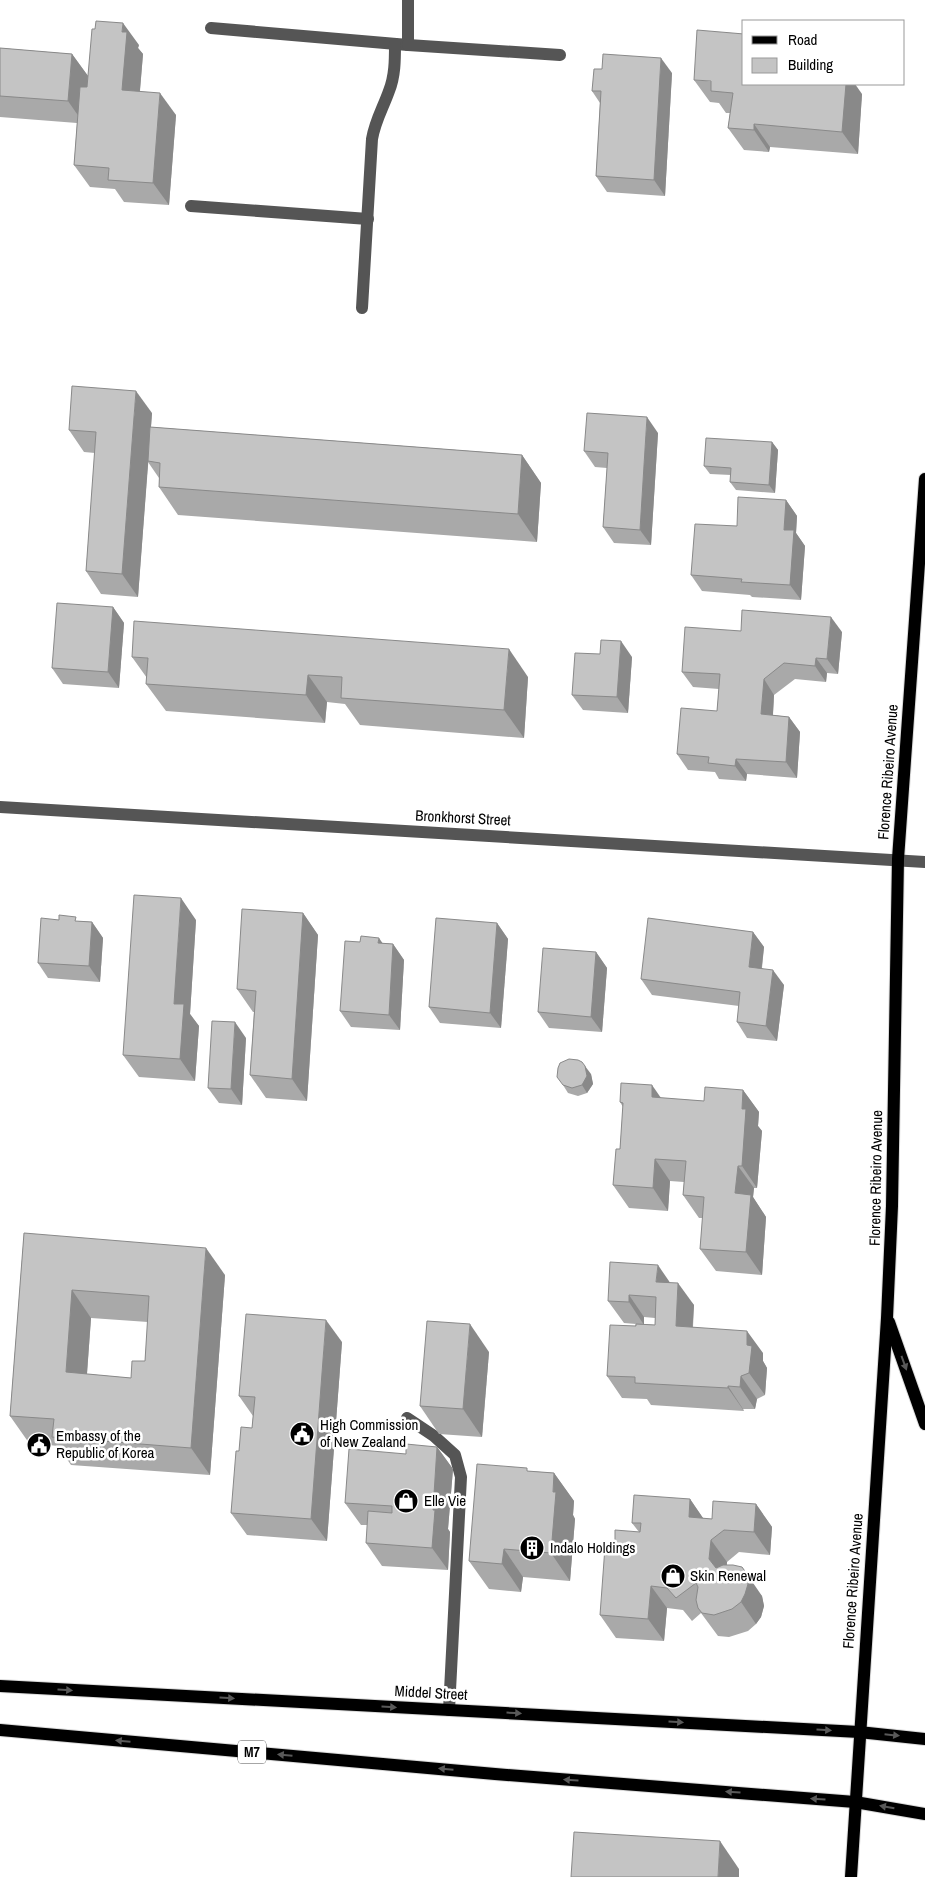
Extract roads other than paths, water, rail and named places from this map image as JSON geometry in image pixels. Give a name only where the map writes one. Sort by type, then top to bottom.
[{"type":"main road","name":"Florence Ribeiro Avenue","points":[[851,1877],[859,1732],[888,1318],[892,1206],[898,860],[925,479]]},
{"type":"main road","points":[[888,1318],[925,1424]]},
{"type":"main road","name":"Middel Street","points":[[0,1686],[859,1732],[925,1739]]},
{"type":"main road","name":"M7","points":[[0,1730],[495,1774],[855,1802],[925,1814]]},
{"type":"street","points":[[362,308],[374,124],[389,91],[394,74],[408,0]]},
{"type":"street","points":[[211,28],[560,55]]},
{"type":"street","points":[[191,206],[368,219]]},
{"type":"street","name":"Bronkhorst Street","points":[[0,807],[925,862]]},
{"type":"street","points":[[407,1418],[434,1436],[455,1455],[461,1476],[449,1710]]},
{"type":"place","name":"High Commission of New Zealand","points":[[302,1434]]},
{"type":"place","name":"Embassy of the Republic of Korea","points":[[39,1445]]},
{"type":"place","name":"Elle Vie","points":[[406,1501]]},
{"type":"place","name":"Indalo Holdings","points":[[532,1548]]},
{"type":"place","name":"Skin Renewal","points":[[673,1576]]}]
